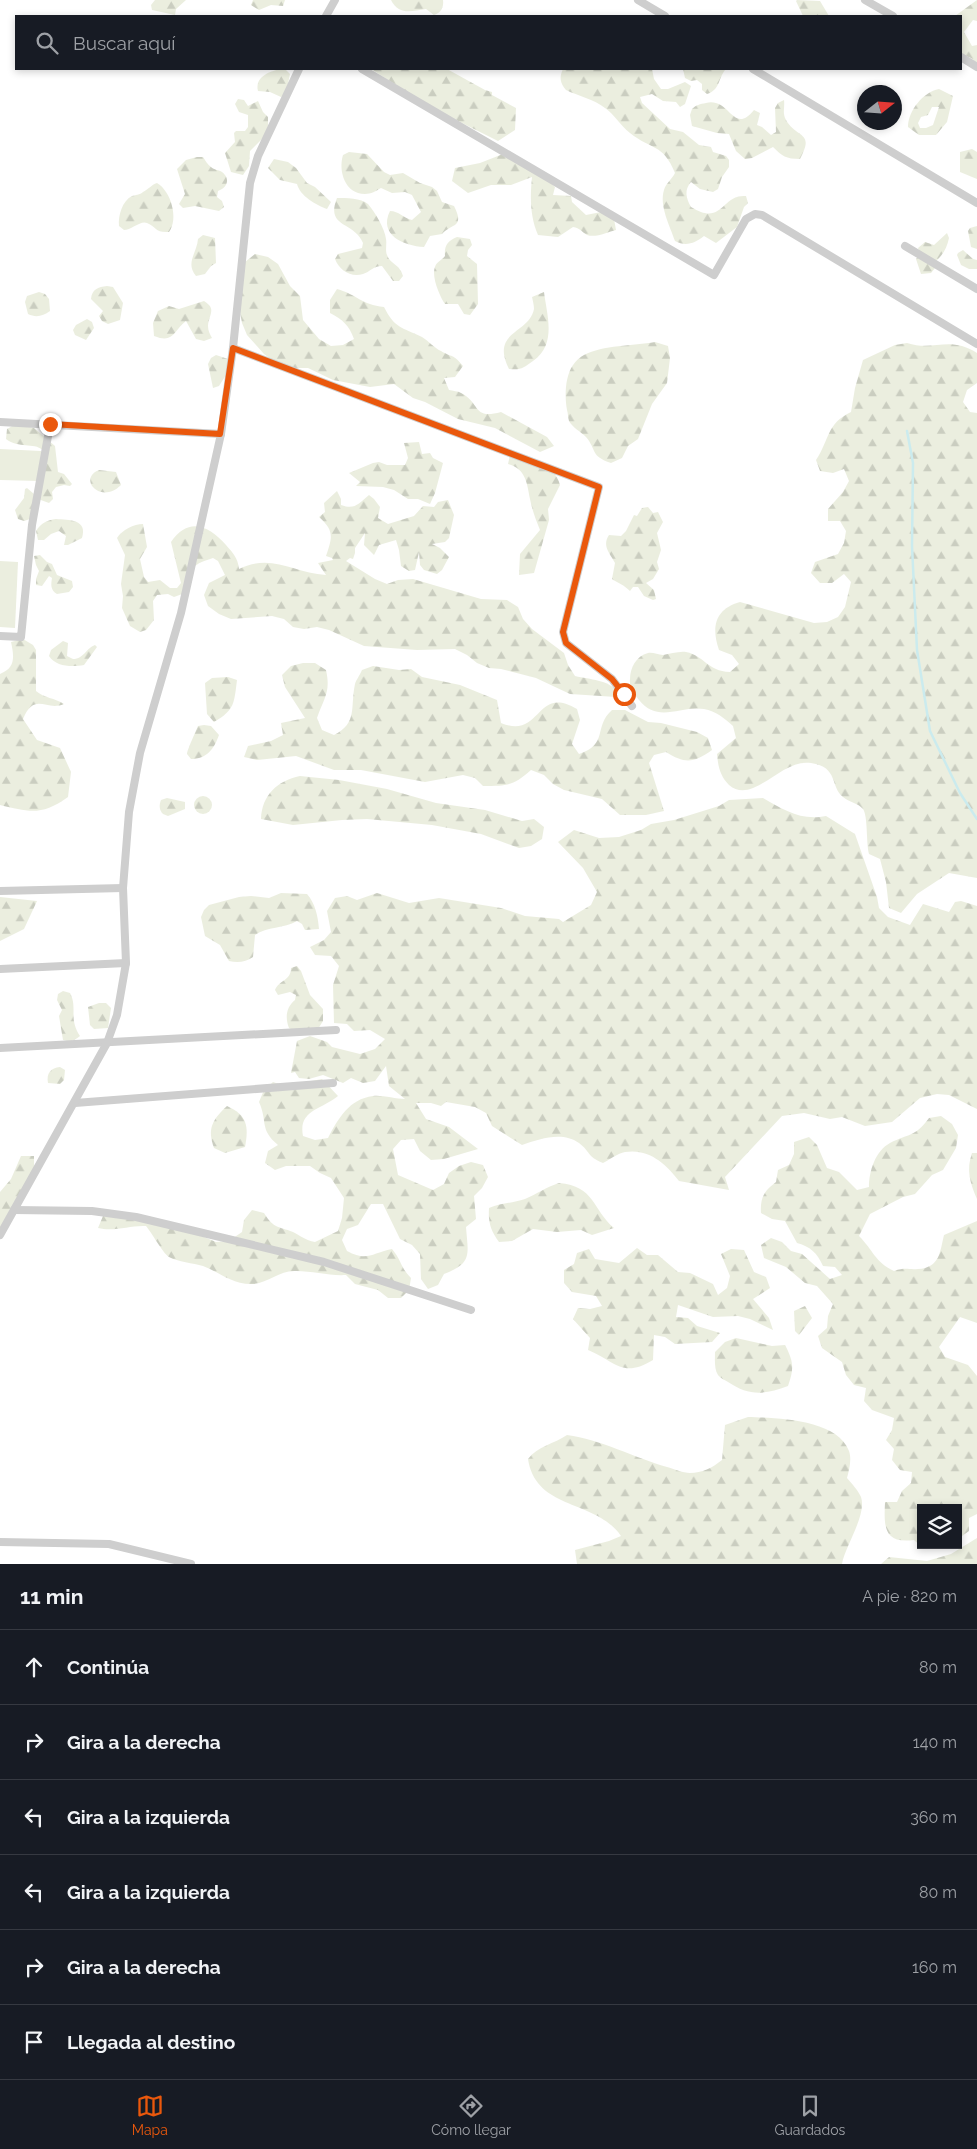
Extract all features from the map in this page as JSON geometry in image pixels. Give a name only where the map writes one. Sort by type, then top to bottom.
[{"type":"street","points":[[327,15],[335,0]]},
{"type":"street","points":[[638,0],[663,15]]},
{"type":"street","points":[[866,0],[891,15]]},
{"type":"street","points":[[962,58],[977,67]]},
{"type":"street","points":[[0,1235],[75,1103],[107,1042],[117,1015],[126,964],[123,888],[129,812],[140,753],[181,613],[220,434],[233,348],[250,183],[258,156],[299,70]]},
{"type":"street","points":[[364,70],[714,275],[746,219],[755,214],[762,215],[977,344]]},
{"type":"street","points":[[755,70],[977,203]]},
{"type":"street","points":[[905,246],[977,289]]},
{"type":"street","points":[[233,348],[599,487],[563,632],[566,643],[612,679],[632,706]]},
{"type":"street","points":[[0,422],[220,434]]},
{"type":"street","points":[[0,636],[21,637],[32,525],[50,424]]},
{"type":"street","points":[[0,891],[123,888]]},
{"type":"street","points":[[0,969],[126,964]]},
{"type":"street","points":[[0,1048],[336,1030]]},
{"type":"street","points":[[75,1103],[333,1083]]},
{"type":"street","points":[[14,1210],[92,1212],[136,1217],[324,1262],[471,1310]]},
{"type":"street","points":[[0,1542],[109,1544],[190,1564]]},
{"type":"green space","points":[[155,0],[186,0],[176,9],[175,15],[152,10],[151,5]]},
{"type":"green space","points":[[253,0],[285,0],[283,6],[271,5],[259,10],[251,5]]},
{"type":"green space","points":[[391,0],[443,0],[443,3],[440,11],[434,15],[426,9],[402,10],[394,5]]},
{"type":"green space","points":[[977,0],[977,21],[973,20],[964,32],[972,46],[977,45],[977,64],[971,58],[962,54],[962,15],[956,15]]},
{"type":"green space","points":[[796,1],[820,1],[828,15],[803,15]]},
{"type":"green space","points":[[286,70],[290,74],[286,94],[281,97],[270,92],[258,91],[260,79],[271,72]]},
{"type":"green space","points":[[373,70],[449,70],[492,92],[492,95],[516,108],[515,130],[498,141],[430,107]]},
{"type":"green space","points":[[563,70],[652,70],[654,79],[661,89],[668,89],[685,82],[691,86],[685,104],[680,107],[676,102],[663,101],[652,94],[640,97],[642,103],[670,129],[683,132],[699,145],[711,147],[713,152],[726,156],[729,160],[729,167],[722,177],[718,189],[713,192],[700,189],[691,182],[686,194],[691,207],[710,213],[716,212],[731,200],[746,196],[748,203],[744,207],[737,227],[716,243],[704,236],[690,243],[683,244],[675,241],[663,203],[665,188],[675,173],[666,156],[630,133],[601,105],[566,90],[562,85]]},
{"type":"green space","points":[[683,70],[725,70],[717,87],[707,94],[702,90],[702,84],[697,80],[691,81],[685,78]]},
{"type":"green space","points":[[939,89],[953,96],[947,122],[936,135],[919,135],[908,127],[909,121],[917,103],[933,91]],"holes":[[[932,107],[939,107],[933,125],[920,128],[918,123],[921,117],[928,115]]]},
{"type":"green space","points":[[238,99],[244,100],[248,106],[258,101],[263,112],[268,117],[268,126],[263,138],[250,151],[249,166],[243,175],[231,172],[225,153],[235,142],[234,133],[236,131],[245,131],[248,127],[248,115],[239,112],[235,104]]},
{"type":"green space","points":[[784,100],[786,120],[805,139],[806,144],[800,159],[785,156],[773,147],[752,158],[745,159],[736,151],[729,134],[717,133],[692,126],[690,115],[692,109],[700,104],[714,103],[721,105],[736,118],[747,117],[754,110],[760,113],[757,125],[771,135],[776,132],[775,108],[778,103]]},
{"type":"green space","points":[[972,149],[977,152],[977,179],[960,172],[960,152]]},
{"type":"green space","points":[[349,152],[367,154],[384,172],[390,175],[403,173],[420,183],[432,187],[437,191],[442,202],[454,206],[458,222],[442,234],[430,236],[424,247],[409,244],[395,238],[387,227],[390,211],[412,220],[421,212],[412,195],[405,192],[392,193],[381,188],[367,194],[352,190],[342,174],[343,155]]},
{"type":"green space","points":[[503,154],[538,170],[555,187],[553,195],[571,196],[572,202],[586,215],[606,211],[614,219],[616,230],[591,236],[573,227],[558,237],[538,235],[531,207],[532,177],[511,185],[491,185],[468,193],[452,181],[455,168],[480,163]]},
{"type":"green space","points":[[203,157],[210,166],[222,172],[226,177],[226,186],[218,191],[217,197],[222,201],[224,207],[219,211],[195,206],[183,208],[179,204],[185,194],[177,169],[186,160]]},
{"type":"green space","points":[[274,159],[288,162],[296,168],[307,183],[315,187],[331,202],[327,209],[305,196],[297,184],[280,180],[268,168]]},
{"type":"green space","points":[[157,183],[166,192],[172,206],[173,220],[169,232],[159,231],[145,222],[124,230],[119,226],[119,222],[121,209],[126,201]]},
{"type":"green space","points":[[337,198],[361,201],[371,207],[384,230],[388,258],[402,272],[403,276],[399,281],[393,281],[382,266],[359,275],[350,274],[339,267],[335,259],[338,254],[362,248],[363,243],[359,236],[342,224],[335,215],[334,208]]},
{"type":"green space","points":[[977,226],[977,249],[971,247],[968,231],[970,228]]},
{"type":"green space","points":[[947,233],[949,238],[947,245],[935,262],[935,268],[931,273],[921,274],[916,259],[920,254],[918,248],[925,242],[934,245]]},
{"type":"green space","points":[[203,235],[215,238],[216,263],[205,274],[196,276],[192,267],[192,258],[198,239]]},
{"type":"green space","points":[[457,237],[470,239],[472,245],[468,250],[467,256],[477,264],[478,304],[470,315],[464,314],[458,304],[445,304],[434,276],[436,265],[445,256],[447,244]]},
{"type":"green space","points":[[963,250],[973,259],[977,260],[977,269],[969,269],[961,265],[957,255]]},
{"type":"green space","points":[[255,254],[268,257],[278,264],[290,286],[300,296],[303,320],[319,339],[331,346],[343,345],[354,339],[345,323],[330,313],[330,300],[337,289],[364,302],[384,307],[396,324],[422,337],[438,350],[455,357],[460,362],[463,366],[455,377],[444,378],[449,390],[460,392],[485,414],[501,412],[547,437],[554,446],[540,452],[495,428],[458,419],[413,398],[394,384],[370,387],[333,380],[308,368],[283,368],[264,354],[247,335],[242,323],[240,312],[245,262]]},
{"type":"green space","points":[[107,286],[113,287],[123,303],[120,320],[108,324],[102,321],[99,316],[103,311],[91,299],[96,289]]},
{"type":"green space","points":[[39,292],[45,294],[49,299],[50,311],[39,316],[28,314],[25,302],[27,296]]},
{"type":"green space","points":[[544,292],[549,329],[545,346],[533,361],[524,367],[509,369],[504,357],[504,347],[507,340],[531,317],[534,309],[532,297]]},
{"type":"green space","points":[[204,301],[211,309],[208,326],[212,338],[204,341],[196,339],[186,321],[169,337],[161,338],[154,336],[153,323],[158,311],[169,306],[179,309]]},
{"type":"green space","points":[[87,319],[92,322],[94,328],[86,340],[75,335],[73,330],[76,325]]},
{"type":"green space","points":[[655,342],[668,346],[670,358],[667,383],[652,404],[638,439],[628,446],[622,458],[611,463],[597,455],[586,437],[569,421],[566,387],[569,372],[578,359],[600,349]]},
{"type":"green space","points":[[907,343],[925,346],[958,345],[977,353],[977,383],[967,390],[963,402],[970,412],[977,413],[977,878],[949,873],[917,894],[901,913],[889,908],[886,882],[880,859],[869,854],[865,812],[859,805],[845,799],[839,793],[833,778],[826,769],[820,765],[800,763],[789,767],[758,786],[748,790],[738,790],[729,785],[723,778],[717,754],[736,738],[733,726],[716,713],[704,709],[695,708],[670,712],[654,711],[646,707],[632,690],[630,675],[634,663],[644,655],[650,653],[663,655],[677,652],[692,654],[716,669],[730,672],[739,664],[732,655],[719,650],[715,634],[717,620],[725,609],[740,602],[814,623],[827,622],[838,617],[845,607],[851,582],[844,574],[832,583],[820,583],[811,573],[815,562],[838,554],[844,543],[846,531],[840,521],[828,521],[828,509],[843,492],[849,481],[844,469],[833,473],[820,471],[816,460],[833,427],[851,412],[863,360],[895,345]]},
{"type":"green space","points":[[216,355],[228,359],[226,375],[219,386],[213,388],[208,364],[211,358]]},
{"type":"green space","points":[[16,424],[34,428],[55,446],[58,472],[64,474],[72,484],[70,486],[56,487],[52,492],[53,499],[49,503],[38,499],[43,450],[35,446],[16,444],[6,439],[7,429]]},
{"type":"green space","points":[[419,442],[422,454],[430,453],[433,458],[443,463],[430,504],[418,499],[408,499],[394,490],[383,487],[356,486],[360,482],[349,473],[379,462],[387,465],[405,465],[408,458],[404,443]]},
{"type":"green space","points":[[0,449],[41,451],[39,481],[0,480]]},
{"type":"green space","points":[[510,455],[547,467],[553,472],[560,485],[548,509],[549,520],[534,573],[519,575],[520,554],[540,530],[533,511],[525,477],[519,469],[508,464]]},
{"type":"green space","points":[[99,470],[116,472],[121,485],[106,492],[94,488],[90,479]]},
{"type":"green space","points":[[27,488],[34,494],[30,519],[24,521],[18,519],[15,510],[24,498],[25,489]]},
{"type":"green space","points":[[337,491],[341,499],[341,505],[350,507],[356,505],[369,495],[380,507],[378,518],[388,524],[414,516],[423,506],[434,507],[438,502],[448,500],[454,515],[449,538],[445,542],[432,544],[440,548],[449,557],[442,570],[437,574],[424,570],[420,565],[419,552],[415,570],[409,571],[401,566],[396,540],[379,545],[374,555],[364,545],[365,533],[355,548],[353,559],[350,558],[346,561],[375,579],[387,584],[398,580],[413,579],[481,599],[507,600],[518,607],[523,619],[532,629],[564,653],[568,665],[575,676],[609,685],[618,692],[616,697],[570,694],[536,678],[501,669],[489,668],[455,649],[417,650],[364,646],[329,630],[317,627],[304,629],[293,627],[284,619],[272,616],[231,619],[219,614],[208,606],[204,595],[209,583],[225,575],[218,561],[213,558],[199,563],[192,569],[185,593],[174,597],[168,594],[157,595],[153,601],[154,620],[146,630],[140,632],[130,626],[122,608],[121,584],[125,555],[117,538],[128,528],[143,524],[147,547],[140,559],[144,577],[148,582],[160,580],[170,588],[177,588],[181,583],[171,542],[185,529],[192,527],[206,529],[219,538],[235,556],[239,569],[262,563],[272,563],[314,574],[326,575],[318,563],[333,560],[326,556],[331,535],[328,526],[319,517],[325,512],[324,503]]},
{"type":"green space","points":[[648,507],[653,513],[658,512],[663,522],[657,533],[661,550],[657,562],[659,569],[653,579],[646,583],[654,590],[656,599],[653,600],[644,596],[638,587],[633,587],[630,591],[612,579],[615,563],[606,546],[609,535],[621,536],[626,531],[634,515],[637,516],[642,508]]},
{"type":"green space","points":[[56,519],[72,520],[80,524],[83,532],[82,538],[64,545],[66,536],[59,531],[51,534],[44,540],[38,540],[36,531],[38,528],[44,522]]},
{"type":"green space","points":[[40,555],[52,564],[57,575],[72,581],[73,587],[69,592],[57,594],[53,591],[52,578],[49,576],[42,586],[36,585],[39,571],[34,556]]},
{"type":"green space","points":[[0,561],[18,562],[15,628],[0,627]]},
{"type":"green space","points":[[23,639],[33,645],[36,650],[36,691],[64,704],[52,706],[36,704],[27,711],[23,719],[37,740],[60,748],[71,772],[68,797],[43,810],[35,811],[0,805],[0,674],[9,668],[13,661],[11,642]]},
{"type":"green space","points":[[63,641],[68,643],[67,656],[73,659],[80,657],[92,646],[95,645],[97,647],[84,665],[65,665],[52,660],[49,656],[51,650]]},
{"type":"green space","points":[[315,663],[326,670],[327,690],[317,718],[322,730],[334,735],[342,730],[350,720],[355,684],[362,670],[373,666],[399,670],[411,669],[422,677],[460,685],[497,700],[501,723],[514,726],[524,724],[553,703],[563,703],[577,709],[580,720],[572,744],[579,754],[588,750],[598,740],[606,716],[612,710],[625,710],[648,722],[661,723],[697,732],[708,738],[712,750],[695,760],[679,759],[666,752],[654,755],[649,763],[664,811],[646,815],[620,815],[602,799],[564,790],[553,784],[544,775],[531,770],[509,784],[483,786],[475,778],[463,775],[425,782],[361,770],[334,770],[296,756],[257,760],[244,757],[248,746],[271,741],[283,735],[281,723],[305,718],[285,687],[282,675],[291,666]]},
{"type":"green space","points":[[228,677],[237,680],[234,700],[230,710],[214,722],[207,714],[205,683],[212,678]]},
{"type":"green space","points":[[198,726],[211,726],[219,735],[215,745],[206,755],[197,759],[191,759],[187,754],[188,749]]},
{"type":"green space","points":[[300,776],[339,780],[387,789],[436,803],[485,810],[522,821],[534,819],[544,827],[542,839],[531,846],[519,848],[481,834],[432,825],[367,819],[293,825],[261,819],[264,803],[272,790],[284,781]]},
{"type":"green space","points":[[203,796],[211,801],[212,805],[207,813],[203,814],[195,809],[194,805],[199,797]]},
{"type":"green space","points":[[167,798],[185,802],[185,809],[168,816],[163,814],[160,809],[160,802]]},
{"type":"green space","points":[[763,798],[801,816],[826,816],[855,834],[879,908],[888,917],[910,925],[923,904],[949,912],[955,902],[961,901],[977,906],[977,1109],[949,1095],[937,1094],[920,1098],[892,1122],[865,1126],[842,1117],[830,1119],[804,1113],[782,1116],[725,1177],[729,1190],[679,1181],[663,1163],[642,1152],[622,1153],[603,1163],[591,1156],[579,1143],[565,1137],[551,1137],[522,1145],[492,1126],[486,1113],[475,1107],[446,1102],[441,1106],[431,1103],[416,1103],[426,1119],[449,1127],[478,1149],[444,1159],[431,1160],[420,1151],[414,1139],[401,1140],[393,1149],[398,1175],[433,1190],[444,1184],[449,1173],[459,1166],[471,1162],[483,1165],[488,1177],[482,1188],[474,1196],[476,1219],[466,1227],[467,1256],[460,1266],[444,1274],[438,1285],[428,1289],[421,1279],[420,1254],[412,1245],[400,1239],[383,1204],[371,1204],[358,1225],[347,1229],[342,1240],[347,1251],[360,1256],[370,1256],[392,1249],[411,1278],[409,1290],[401,1298],[388,1298],[378,1290],[355,1284],[346,1275],[302,1271],[290,1271],[258,1283],[246,1284],[226,1278],[203,1266],[169,1257],[146,1226],[98,1228],[103,1216],[148,1216],[171,1223],[216,1242],[229,1241],[242,1232],[244,1220],[252,1210],[264,1213],[277,1226],[315,1242],[338,1231],[342,1218],[344,1198],[331,1178],[310,1166],[286,1166],[275,1170],[265,1163],[268,1151],[278,1145],[266,1130],[259,1102],[264,1090],[273,1082],[285,1086],[322,1079],[338,1096],[312,1112],[304,1121],[302,1127],[303,1136],[315,1140],[328,1138],[340,1117],[357,1101],[373,1096],[405,1099],[389,1086],[386,1066],[375,1081],[363,1083],[351,1078],[343,1083],[323,1075],[309,1079],[299,1078],[295,1072],[291,1073],[297,1041],[310,1036],[327,1042],[332,1047],[360,1054],[375,1049],[385,1039],[370,1030],[354,1031],[347,1024],[334,1023],[333,985],[339,966],[331,956],[315,955],[310,947],[324,940],[331,932],[327,911],[335,898],[347,896],[357,900],[377,893],[409,903],[439,898],[501,908],[525,916],[559,919],[563,922],[591,905],[597,892],[583,868],[558,842],[574,830],[599,838],[619,837],[641,830],[651,824],[674,820],[719,806],[729,800]]},
{"type":"green space","points":[[281,893],[307,894],[316,910],[319,929],[305,930],[302,924],[297,921],[260,932],[255,935],[253,957],[239,962],[229,961],[220,945],[205,936],[201,917],[209,905],[239,897],[269,898]]},
{"type":"green space","points":[[0,897],[37,901],[24,929],[0,941]]},
{"type":"green space","points":[[297,966],[301,971],[310,995],[323,1009],[323,1021],[318,1029],[294,1031],[289,1028],[287,1013],[296,995],[290,992],[278,995],[275,990],[289,976],[291,968]]},
{"type":"green space","points":[[63,991],[70,993],[72,998],[74,1024],[80,1036],[72,1041],[63,1040],[59,1016],[62,1010],[57,1000],[58,994]]},
{"type":"green space","points":[[99,1003],[106,1003],[111,1008],[108,1028],[94,1029],[90,1025],[88,1007]]},
{"type":"green space","points":[[60,1067],[65,1070],[64,1080],[60,1084],[48,1083],[50,1072]]},
{"type":"green space","points":[[227,1106],[243,1117],[247,1133],[245,1147],[225,1153],[214,1148],[211,1130],[214,1120]]},
{"type":"green space","points":[[941,1116],[952,1124],[958,1135],[956,1148],[943,1170],[932,1175],[915,1194],[903,1197],[870,1214],[859,1236],[882,1264],[894,1271],[918,1269],[931,1266],[935,1262],[940,1253],[944,1235],[977,1221],[977,1323],[960,1317],[939,1347],[945,1357],[968,1365],[977,1376],[977,1514],[969,1518],[969,1531],[962,1536],[962,1504],[917,1504],[917,1543],[914,1540],[896,1539],[891,1536],[886,1526],[885,1502],[897,1502],[902,1491],[911,1483],[912,1472],[900,1470],[892,1460],[894,1449],[886,1440],[892,1430],[894,1418],[872,1410],[864,1401],[866,1388],[854,1385],[846,1375],[842,1362],[822,1348],[818,1336],[827,1328],[828,1316],[833,1304],[817,1286],[805,1283],[786,1267],[764,1258],[761,1245],[771,1238],[782,1242],[791,1251],[802,1254],[830,1279],[842,1275],[835,1267],[823,1266],[813,1251],[797,1243],[785,1221],[772,1219],[761,1213],[761,1208],[764,1195],[776,1182],[778,1170],[789,1165],[794,1154],[794,1142],[809,1137],[817,1145],[827,1168],[839,1172],[857,1190],[869,1187],[870,1175],[880,1151],[890,1143],[915,1132],[929,1118]]},
{"type":"green space","points":[[972,1153],[977,1153],[977,1199],[970,1176],[969,1165]]},
{"type":"green space","points":[[21,1156],[34,1156],[34,1177],[0,1229],[0,1192],[11,1179]]},
{"type":"green space","points":[[559,1183],[580,1189],[592,1200],[614,1228],[592,1235],[581,1230],[557,1232],[533,1229],[512,1241],[499,1242],[491,1226],[489,1208],[525,1199]]},
{"type":"green space","points":[[637,1248],[647,1255],[658,1255],[678,1272],[690,1273],[713,1284],[718,1295],[727,1288],[730,1276],[721,1254],[731,1249],[744,1250],[754,1272],[766,1277],[770,1288],[753,1299],[769,1318],[773,1330],[750,1319],[738,1316],[713,1317],[678,1305],[676,1317],[688,1318],[697,1326],[720,1333],[712,1342],[675,1344],[665,1337],[654,1335],[653,1360],[634,1368],[619,1366],[588,1350],[590,1338],[573,1319],[578,1308],[590,1309],[602,1306],[596,1296],[572,1292],[564,1283],[564,1270],[574,1264],[577,1253],[589,1249],[595,1259],[619,1263]]},
{"type":"green space","points":[[805,1306],[812,1318],[799,1335],[795,1331],[794,1311]]},
{"type":"green space","points":[[736,1338],[772,1346],[785,1345],[792,1365],[788,1386],[771,1391],[750,1392],[736,1387],[719,1376],[715,1367],[715,1352],[725,1342]]},
{"type":"green space","points":[[748,1417],[805,1422],[832,1432],[842,1440],[850,1454],[847,1478],[860,1494],[862,1504],[861,1513],[842,1564],[577,1564],[575,1550],[621,1536],[610,1524],[597,1516],[554,1496],[542,1488],[533,1476],[528,1459],[532,1455],[541,1448],[567,1435],[592,1440],[681,1472],[699,1472],[711,1468],[722,1460],[725,1425]]},
{"type":"green space","points":[[977,1538],[977,1564],[881,1564],[889,1557],[927,1561],[951,1554],[962,1549]]},
{"type":"waterway","points":[[907,431],[913,463],[912,546],[917,650],[930,731],[960,793],[977,819]]},
{"type":"route","points":[[50,424],[220,434],[233,348],[599,487],[563,632],[566,643],[612,679],[624,694]]}]
